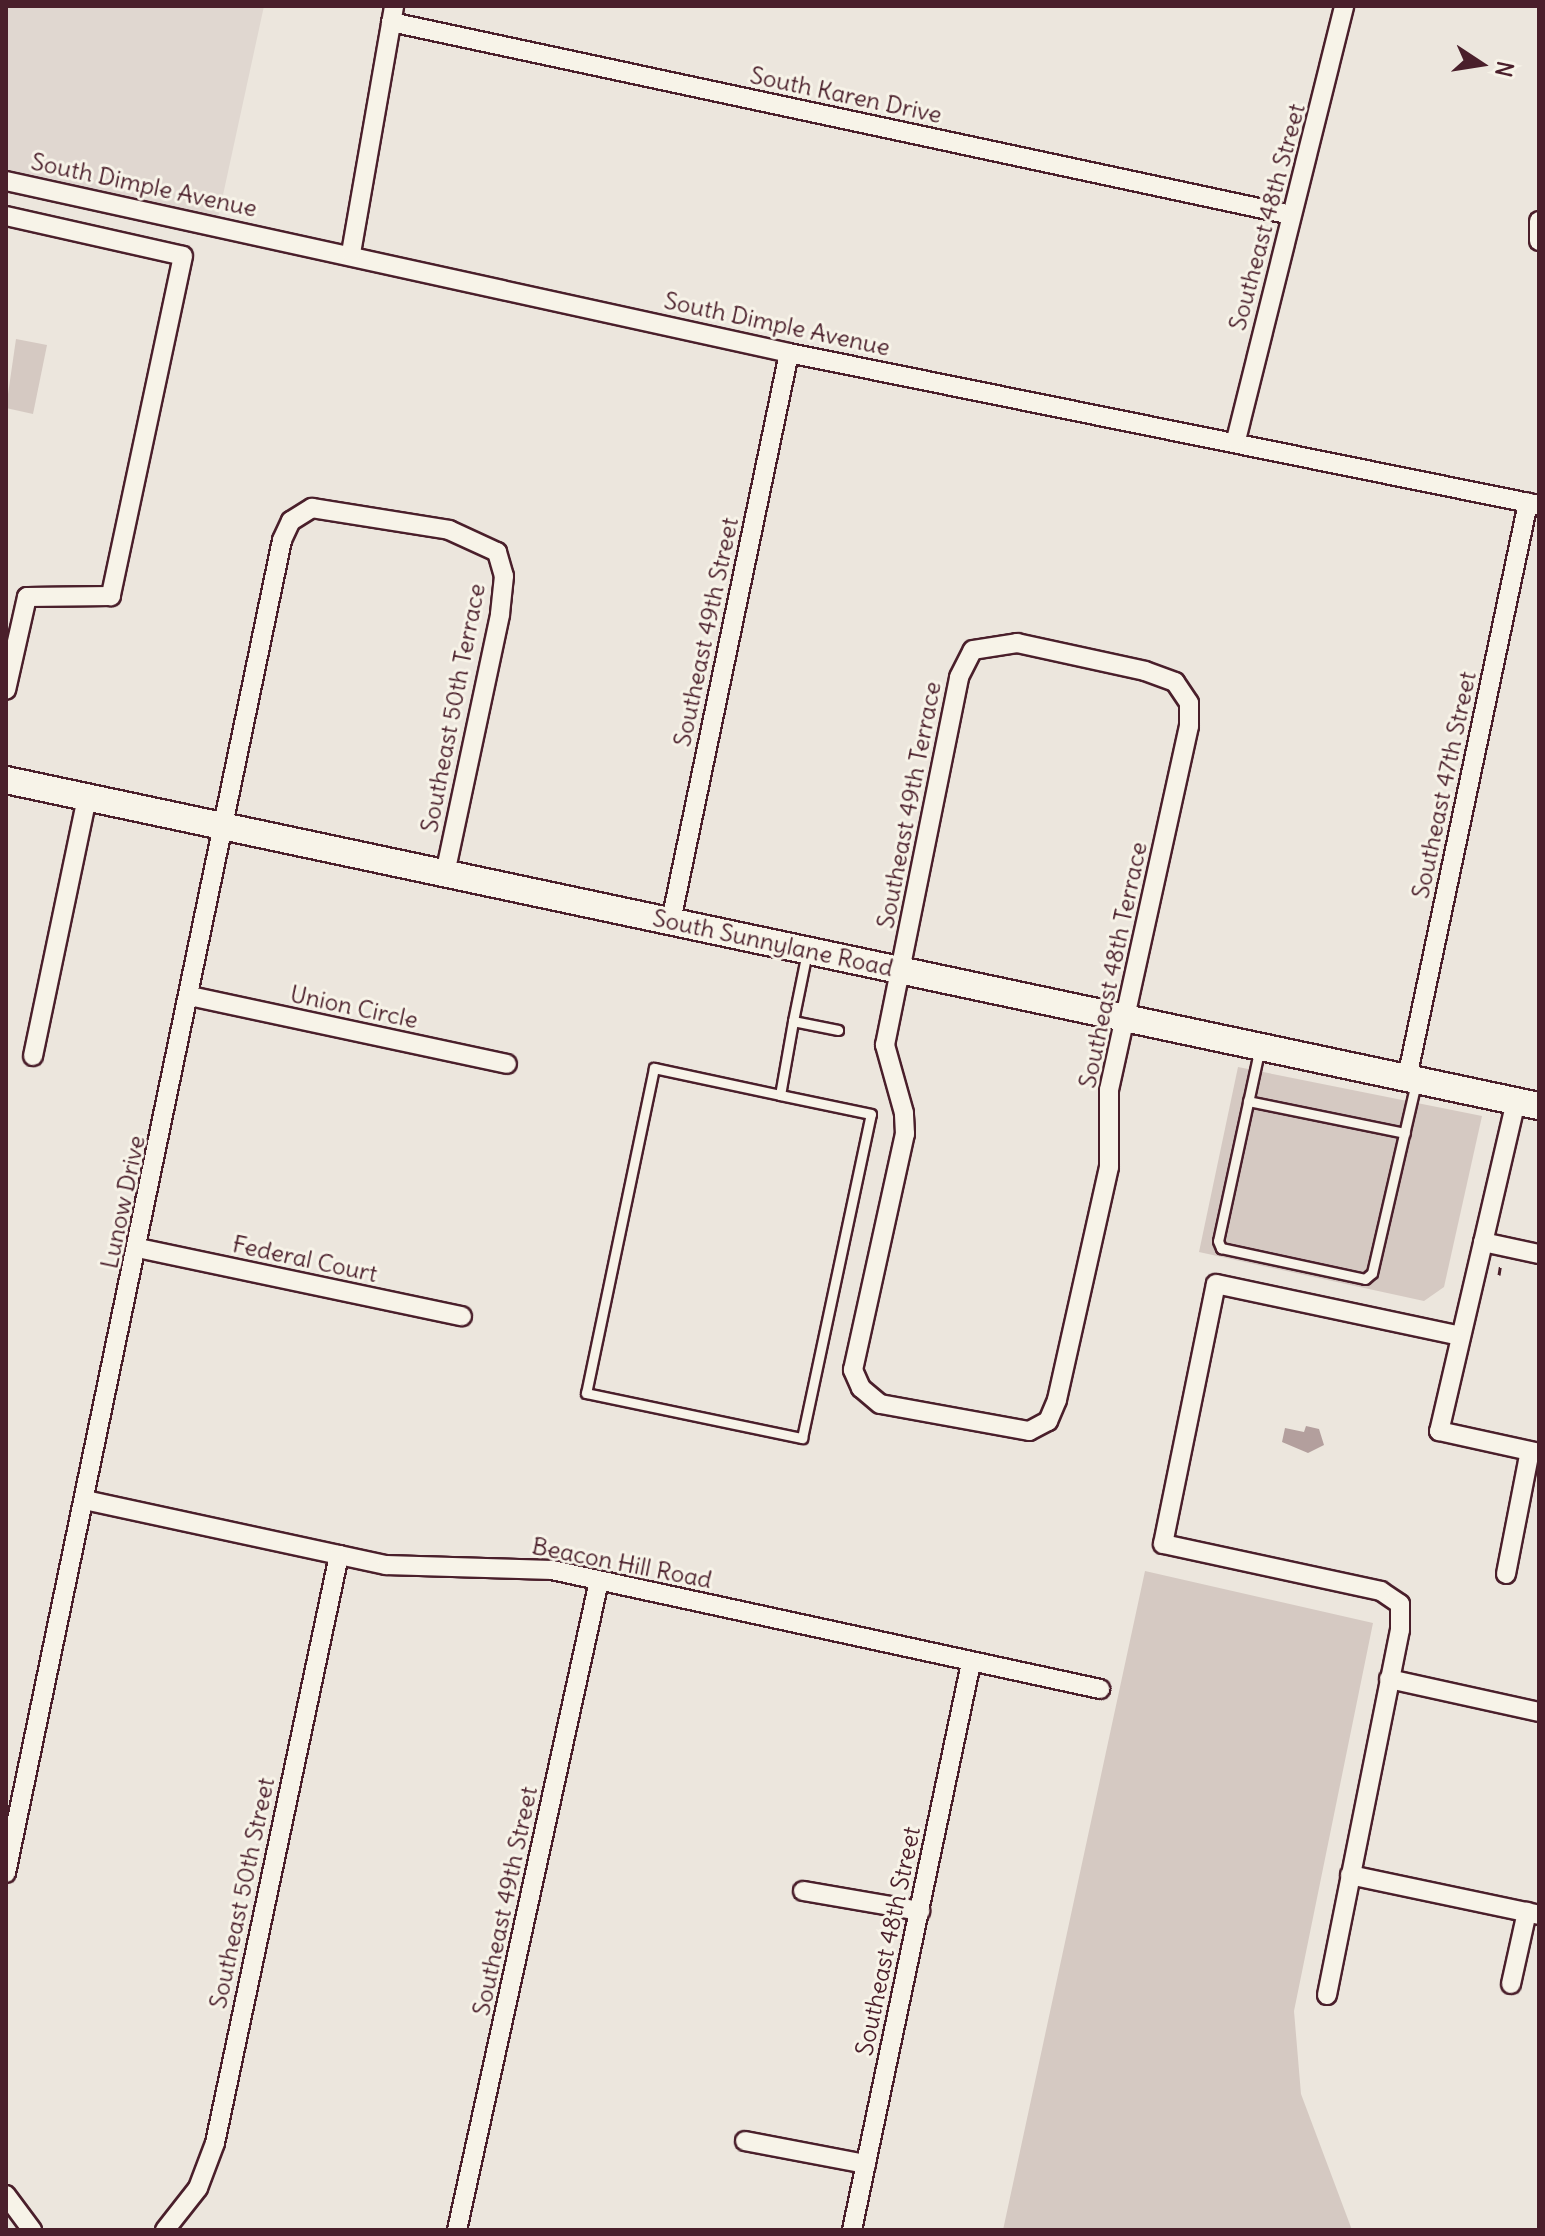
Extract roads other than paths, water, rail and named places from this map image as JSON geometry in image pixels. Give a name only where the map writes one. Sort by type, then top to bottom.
[{"type":"main road","name":"South Sunnylane Road","points":[[6,780],[1527,1103]]},
{"type":"street","name":"Southeast 48th Street","points":[[1236,440],[1344,6]]},
{"type":"street","name":"South Karen Drive","points":[[393,14],[1291,215]]},
{"type":"street","points":[[351,253],[393,14]]},
{"type":"street","name":"South Dimple Avenue","points":[[6,181],[351,253],[789,353],[1236,440],[1534,504]]},
{"type":"street","points":[[6,216],[183,256],[111,596],[27,597],[6,690]]},
{"type":"street","points":[[1539,221],[1539,241]]},
{"type":"street","name":"Southeast 49th Street","points":[[671,921],[789,353]]},
{"type":"street","name":"Southeast 47th Street","points":[[1412,1079],[1534,504]]},
{"type":"street","name":"Southeast 50th Terrace","points":[[282,540],[291,521],[312,508],[449,530],[497,552],[504,576],[500,615],[445,873]]},
{"type":"street","name":"Lunow Drive","points":[[6,1873],[138,1248],[282,540]]},
{"type":"street","name":"Southeast 48th Terrace","points":[[953,1420],[1029,1431],[1048,1421],[1109,1167],[1109,1090],[1189,726],[1189,703],[1175,682],[1145,671],[1017,643],[973,650]]},
{"type":"street","name":"Southeast 49th Terrace","points":[[953,1420],[880,1404],[861,1388],[853,1370],[905,1134],[904,1113],[885,1045],[959,677],[973,650]]},
{"type":"street","points":[[33,1056],[87,797]]},
{"type":"street","name":"Union Circle","points":[[190,996],[507,1064]]},
{"type":"street","points":[[1506,1574],[1534,1452],[1439,1431],[1483,1242],[1527,1103]]},
{"type":"street","points":[[1483,1242],[1539,1254]]},
{"type":"street","name":"Federal Court","points":[[138,1248],[462,1316]]},
{"type":"street","points":[[1327,1995],[1402,1614],[1394,1596],[1163,1544],[1216,1284],[1460,1336]]},
{"type":"street","name":"Beacon Hill Road","points":[[85,1500],[339,1555],[419,1569],[530,1567],[1100,1689]]},
{"type":"street","name":"Southeast 50th Street","points":[[165,2230],[198,2188],[215,2143],[339,1555]]},
{"type":"street","name":"Southeast 49th Street","points":[[457,2230],[599,1581]]},
{"type":"street","name":"Southeast 48th Street","points":[[852,2230],[971,1663]]},
{"type":"street","points":[[1389,1679],[1539,1712]]},
{"type":"street","points":[[1350,1875],[1533,1913],[1511,1984]]},
{"type":"street","points":[[803,1891],[920,1911]]},
{"type":"street","points":[[745,2141],[866,2164]]},
{"type":"street","points":[[6,2195],[32,2230]]},
{"type":"lane","points":[[780,1095],[808,950]]},
{"type":"lane","points":[[793,1021],[838,1030]]},
{"type":"lane","points":[[1260,1046],[1218,1241],[1221,1248],[1279,1261],[1365,1279],[1372,1273],[1405,1133],[1412,1079]]},
{"type":"lane","points":[[654,1068],[780,1095],[871,1114],[802,1438],[586,1393],[654,1068]]},
{"type":"lane","points":[[1248,1101],[1405,1133]]}]
